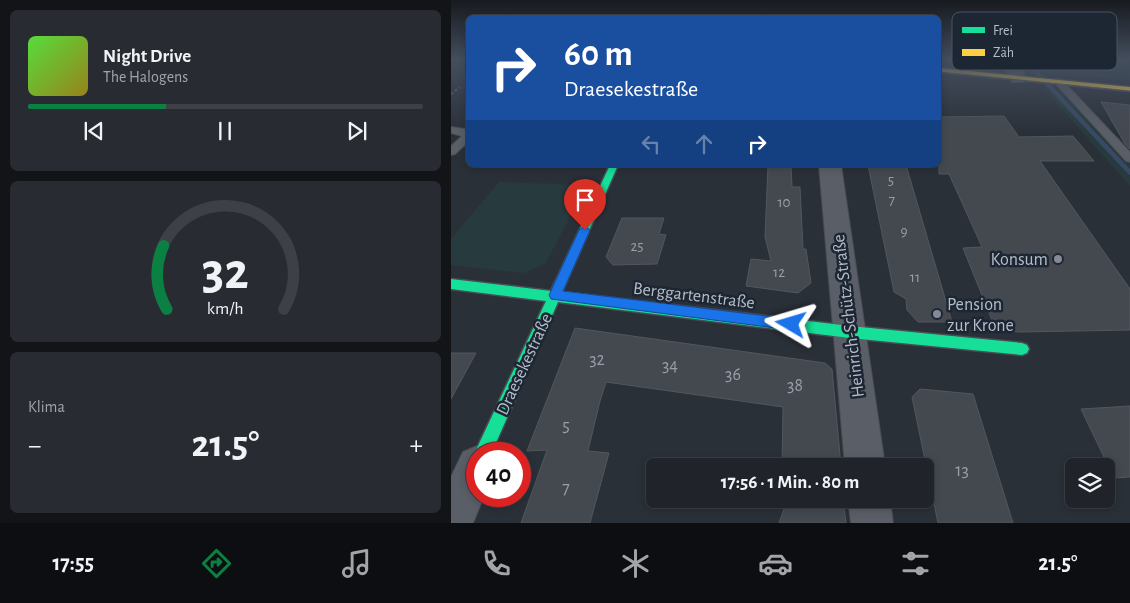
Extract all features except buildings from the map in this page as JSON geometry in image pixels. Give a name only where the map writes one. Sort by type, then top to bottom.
[{"type":"street","points":[[1083,84],[1130,89]]},
{"type":"street","name":"Draesekestraße","points":[[488,442],[613,167]]},
{"type":"street","name":"Heinrich-Schütz-Straße","points":[[831,167],[864,458]]},
{"type":"street","name":"Berggartenstraße","points":[[451,284],[555,295],[850,332],[1022,349]]},
{"type":"street","points":[[451,523],[466,490]]},
{"type":"street","points":[[870,508],[872,523]]},
{"type":"lane","points":[[1060,84],[1130,159]]},
{"type":"lane","points":[[451,130],[466,132]]},
{"type":"lane","points":[[451,152],[466,137]]},
{"type":"path","points":[[451,94],[460,87]]},
{"type":"green space","points":[[1043,88],[1063,91],[1130,163],[1130,186]]},
{"type":"green space","points":[[499,182],[586,185],[546,263],[524,273],[451,265],[451,239]]},
{"type":"waterway","points":[[1048,84],[1130,173]]},
{"type":"tram line","points":[[1064,84],[1130,91]]},
{"type":"traffic: fast","points":[[488,442],[613,167]]},
{"type":"traffic: fast","points":[[451,284],[850,332],[1022,349]]},
{"type":"traffic: slow","points":[[1084,84],[1130,89]]},
{"type":"place","name":"Konsum","points":[[1058,259]]},
{"type":"place","name":"Pension zur Krone","points":[[937,314]]},
{"type":"route","points":[[585,230],[555,295],[791,324]]}]
